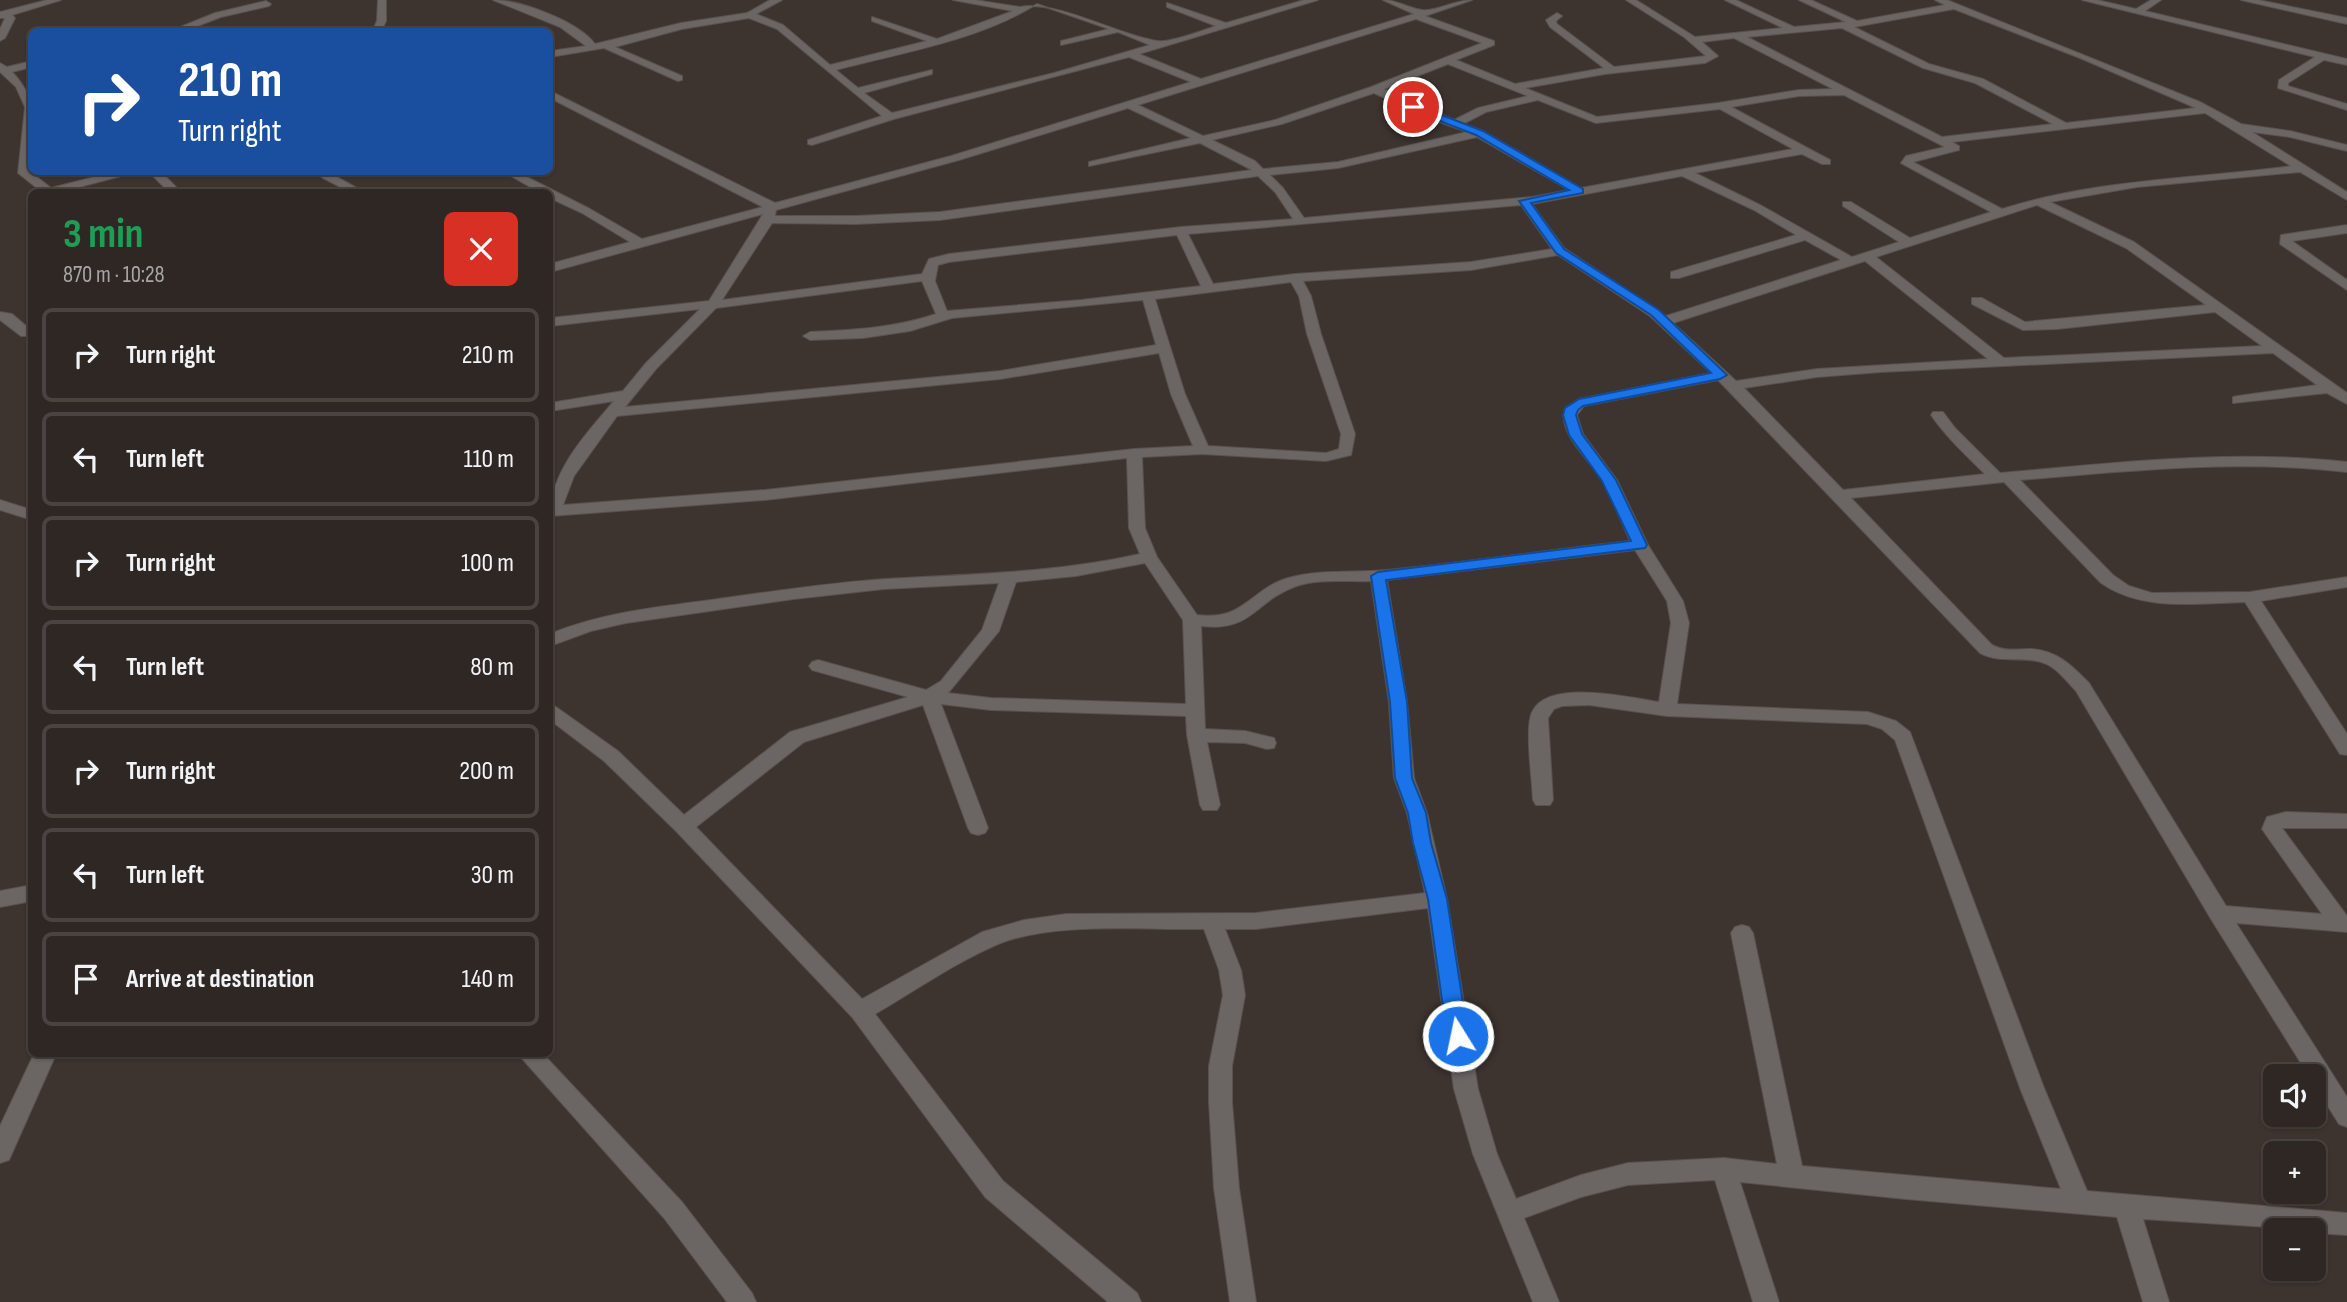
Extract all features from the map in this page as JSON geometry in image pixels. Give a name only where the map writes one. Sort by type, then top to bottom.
[{"type":"street","points":[[3,14],[43,1],[57,0]]},
{"type":"street","points":[[502,2],[518,0]]},
{"type":"street","points":[[750,15],[758,8],[778,0]]},
{"type":"street","points":[[957,0],[1023,10]]},
{"type":"street","points":[[812,142],[890,117],[1058,75],[1314,0]]},
{"type":"street","points":[[1093,164],[1278,122],[1375,89],[1491,43],[1387,0]]},
{"type":"street","points":[[553,267],[638,242],[770,213],[1468,0]]},
{"type":"street","points":[[1513,87],[1612,70],[1704,60],[1713,56],[1695,40],[1630,0]]},
{"type":"street","points":[[1729,0],[1790,28]]},
{"type":"street","points":[[1803,0],[1856,23]]},
{"type":"street","points":[[1939,0],[2140,79],[2207,110],[2347,197]]},
{"type":"street","points":[[2086,0],[2347,62]]},
{"type":"street","points":[[2138,12],[2157,0]]},
{"type":"street","points":[[2245,0],[2347,21]]},
{"type":"street","points":[[377,28],[383,1]]},
{"type":"street","points":[[830,68],[934,41],[1023,10],[1036,1],[1066,8],[1159,45]]},
{"type":"street","points":[[502,2],[584,36],[591,46]]},
{"type":"street","points":[[183,28],[218,15],[266,4]]},
{"type":"street","points":[[1273,4],[1286,9]]},
{"type":"street","points":[[1170,5],[1223,25]]},
{"type":"street","points":[[1695,40],[1856,23],[1954,6]]},
{"type":"street","points":[[2335,18],[2347,10]]},
{"type":"street","points":[[0,38],[10,18],[3,14]]},
{"type":"street","points":[[553,53],[604,45],[681,26],[750,15],[780,27],[856,92],[890,117]]},
{"type":"street","points":[[1557,16],[1551,20],[1553,25],[1612,70]]},
{"type":"street","points":[[875,19],[934,41]]},
{"type":"street","points":[[1842,24],[1926,66],[1979,81],[2064,126]]},
{"type":"street","points":[[1064,43],[1119,29]]},
{"type":"street","points":[[1735,35],[1955,148],[1910,158],[1907,163],[1999,212]]},
{"type":"street","points":[[604,45],[678,78]]},
{"type":"street","points":[[1129,54],[1203,83]]},
{"type":"street","points":[[2323,56],[2301,73],[2283,82],[2283,88],[2347,107]]},
{"type":"street","points":[[1447,60],[1596,120],[1722,106],[1800,93],[1844,92]]},
{"type":"street","points":[[2,68],[28,65]]},
{"type":"street","points":[[2,68],[27,95],[28,101]]},
{"type":"street","points":[[856,92],[928,72]]},
{"type":"street","points":[[1375,89],[1479,133],[1579,191]]},
{"type":"street","points":[[1456,124],[1472,113],[1538,97]]},
{"type":"street","points":[[553,98],[770,213],[856,220],[940,216],[1262,172],[1338,165],[1479,133]]},
{"type":"street","points":[[1130,105],[1207,139],[1251,163],[1279,190],[1300,221]]},
{"type":"street","points":[[1722,106],[1826,162]]},
{"type":"street","points":[[1941,140],[2207,110]]},
{"type":"street","points":[[2236,126],[2290,134],[2347,148]]},
{"type":"street","points":[[27,145],[22,171],[44,189]]},
{"type":"street","points":[[943,315],[927,277],[928,268],[933,262],[949,258],[1181,231],[1524,201],[1804,150]]},
{"type":"street","points":[[1665,321],[2039,201],[2137,184],[2302,168]]},
{"type":"street","points":[[1683,172],[1758,208],[1849,260]]},
{"type":"street","points":[[60,189],[114,175]]},
{"type":"street","points":[[158,175],[172,189]]},
{"type":"street","points":[[327,175],[353,189]]},
{"type":"street","points":[[515,175],[538,189]]},
{"type":"street","points":[[553,198],[586,211],[638,242]]},
{"type":"street","points":[[1524,201],[1560,251],[1665,321],[1726,380],[1986,649],[2006,656],[2050,658],[2083,687],[2218,913],[2347,1117]]},
{"type":"street","points":[[2039,201],[2130,245],[2347,400]]},
{"type":"street","points":[[1847,204],[1908,242]]},
{"type":"street","points":[[553,508],[566,476],[593,436],[626,395],[713,304],[770,213]]},
{"type":"street","points":[[2347,229],[2285,238],[2286,244],[2347,286]]},
{"type":"street","points":[[1181,231],[1208,288]]},
{"type":"street","points":[[1675,275],[1805,236]]},
{"type":"street","points":[[810,336],[863,334],[910,327],[943,315],[1148,296],[1295,278],[1471,266],[1560,251]]},
{"type":"street","points":[[1865,255],[2001,362]]},
{"type":"street","points":[[553,322],[927,277]]},
{"type":"street","points":[[553,510],[765,495],[1134,453],[1202,450],[1326,457],[1346,452],[1348,434],[1314,334],[1305,296],[1295,278]]},
{"type":"street","points":[[1148,296],[1178,394],[1202,450]]},
{"type":"street","points":[[1977,301],[2023,326],[2057,325],[2217,308]]},
{"type":"street","points":[[0,316],[7,317],[26,333]]},
{"type":"street","points":[[613,412],[1000,375],[1163,348]]},
{"type":"street","points":[[1667,710],[1680,623],[1675,601],[1640,545],[1609,480],[1576,435],[1570,415],[1572,408],[1593,400],[1726,380],[2001,362],[2276,349]]},
{"type":"street","points":[[2238,400],[2330,388]]},
{"type":"street","points":[[553,407],[626,395]]},
{"type":"street","points":[[1938,415],[1950,431],[2002,477],[2107,579],[2123,590],[2152,598],[2250,597],[2347,582]]},
{"type":"street","points":[[1134,453],[1137,528],[1149,558],[1192,620],[1196,735],[1210,805]]},
{"type":"street","points":[[1840,495],[2098,469],[2251,462],[2320,463],[2347,467]]},
{"type":"street","points":[[0,505],[28,514]]},
{"type":"street","points":[[1192,620],[1209,623],[1239,619],[1279,587],[1292,582],[1378,576],[1640,545]]},
{"type":"street","points":[[553,639],[566,633],[657,613],[846,587],[1010,576],[1123,564],[1149,558]]},
{"type":"street","points":[[684,826],[797,737],[929,697],[947,685],[990,631],[1010,576]]},
{"type":"street","points":[[1378,576],[1398,702],[1404,778],[1417,813],[1437,899],[1466,1089],[1485,1154],[1546,1302]]},
{"type":"street","points":[[2250,597],[2347,749]]},
{"type":"street","points":[[818,666],[929,697],[991,704],[1196,710]]},
{"type":"street","points":[[929,697],[978,828]]},
{"type":"street","points":[[1543,800],[1539,717],[1549,704],[1568,699],[1596,699],[1667,710],[1868,718],[1889,725],[1903,737],[2032,1088],[2079,1203]]},
{"type":"street","points":[[553,713],[611,756],[684,826],[860,1011],[994,1189],[1128,1302]]},
{"type":"street","points":[[1196,735],[1245,737],[1267,743]]},
{"type":"street","points":[[2343,923],[2272,829],[2274,822],[2286,819],[2347,821]]},
{"type":"street","points":[[0,899],[28,894]]},
{"type":"street","points":[[860,1011],[990,938],[1024,928],[1066,922],[1212,923],[1298,917],[1437,899]]},
{"type":"street","points":[[2218,913],[2343,923]]},
{"type":"street","points":[[1212,923],[1230,965],[1235,988],[1232,1019],[1220,1070],[1226,1185],[1242,1302]]},
{"type":"street","points":[[1742,933],[1792,1176]]},
{"type":"street","points":[[2,1143],[44,1057]]},
{"type":"street","points":[[532,1057],[673,1210],[743,1302]]},
{"type":"street","points":[[1510,1212],[1581,1186],[1628,1174],[1724,1169],[2127,1208],[2347,1224]]},
{"type":"street","points":[[1724,1169],[1766,1302]]},
{"type":"street","points":[[2127,1208],[2156,1302]]},
{"type":"route","points":[[1413,107],[1479,133],[1579,191],[1524,201],[1560,251],[1655,313],[1720,375],[1579,403],[1572,408],[1570,415],[1576,435],[1609,480],[1640,545],[1378,576],[1398,702],[1404,778],[1417,813],[1437,899],[1458,1036]]}]
